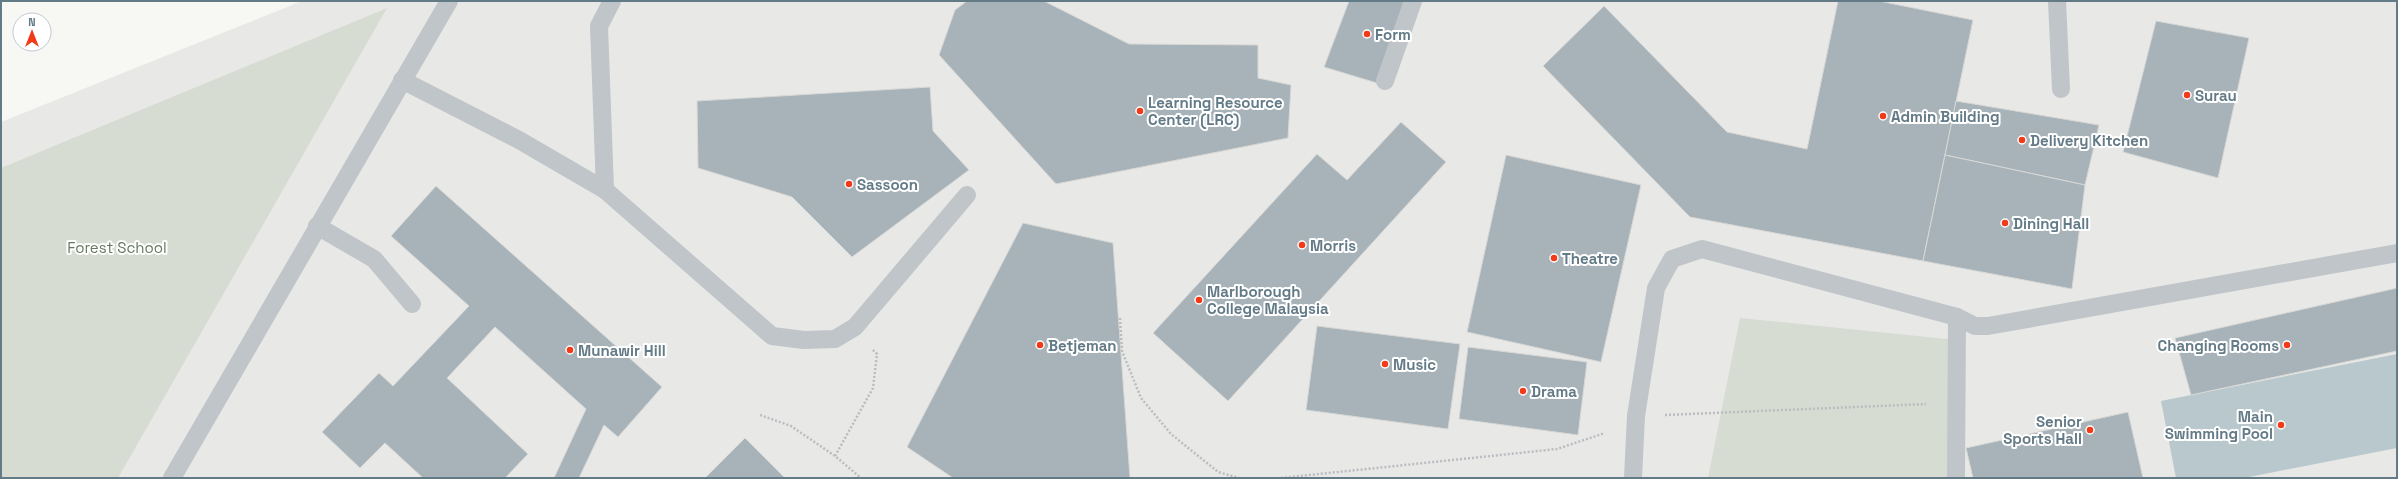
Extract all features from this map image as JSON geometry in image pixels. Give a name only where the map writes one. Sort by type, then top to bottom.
[{"type":"lane","points":[[172,478],[449,1]]},
{"type":"lane","points":[[606,190],[599,26],[612,1]]},
{"type":"lane","points":[[1385,81],[1413,1]]},
{"type":"lane","points":[[2057,1],[2061,89]]},
{"type":"lane","points":[[402,80],[519,140],[606,190],[772,336],[804,340],[835,339],[856,328],[967,195]]},
{"type":"lane","points":[[317,226],[374,259],[412,304]]},
{"type":"lane","points":[[1633,478],[1636,416],[1656,288],[1672,259],[1702,249],[1957,317],[1975,326],[1988,326],[2397,253]]},
{"type":"lane","points":[[1956,478],[1957,317]]},
{"type":"path","points":[[1120,318],[1122,351],[1141,398],[1171,434],[1218,472],[1239,478]]},
{"type":"path","points":[[835,456],[873,388],[877,354],[856,328]]},
{"type":"path","points":[[760,415],[791,426],[835,456],[861,478]]},
{"type":"shaded area","name":"Marlborough College Malaysia","points":[[302,1],[2397,1],[2397,478],[1,478],[1,122]]},
{"type":"shaded area","name":"Main Swimming Pool","points":[[2397,354],[2397,448],[2244,478],[2176,478],[2161,401]]},
{"type":"green space","name":"Forest School","points":[[387,8],[118,478],[1,478],[1,168]]},
{"type":"green space","points":[[1740,318],[1957,340],[1956,478],[1708,478]]},
{"type":"building","name":"Learning Resource Center (LRC)","points":[[967,1],[1044,1],[1129,44],[1258,45],[1258,78],[1291,85],[1288,138],[1056,184],[939,55],[955,10]]},
{"type":"building","name":"Form","points":[[1349,1],[1408,1],[1380,84],[1324,67]]},
{"type":"building","name":"Admin Building","points":[[1838,1],[1879,1],[1973,20],[1923,261],[1690,217],[1543,66],[1604,6],[1727,132],[1807,149]]},
{"type":"building","name":"Surau","points":[[2156,21],[2249,38],[2218,178],[2123,152]]},
{"type":"building","name":"Sassoon","points":[[930,87],[933,131],[969,170],[852,257],[792,197],[698,168],[697,101]]},
{"type":"building","name":"Delivery Kitchen","points":[[1956,101],[2099,125],[2085,185],[1945,155]]},
{"type":"building","name":"Morris","points":[[1401,122],[1446,162],[1228,401],[1153,333],[1317,154],[1347,180]]},
{"type":"building","name":"Theatre","points":[[1506,155],[1641,185],[1601,362],[1467,332]]},
{"type":"building","name":"Dining Hall","points":[[1945,155],[2085,185],[2072,289],[1923,261]]},
{"type":"building","name":"Munawir Hill","points":[[436,186],[662,387],[618,437],[604,425],[579,478],[554,478],[586,409],[495,327],[447,378],[528,454],[505,478],[423,478],[385,443],[360,468],[322,432],[379,373],[393,386],[469,306],[391,236]]},
{"type":"building","name":"Betjeman","points":[[1023,223],[1113,243],[1130,478],[953,478],[907,447]]},
{"type":"building","name":"Changing Rooms","points":[[2397,288],[2397,351],[2191,395],[2175,338]]},
{"type":"building","name":"Music","points":[[1317,326],[1460,344],[1448,429],[1306,410]]},
{"type":"building","name":"Drama","points":[[1468,347],[1587,362],[1578,435],[1459,419]]},
{"type":"building","name":"Senior Sports Hall","points":[[2128,412],[2143,478],[1973,478],[1966,448]]},
{"type":"building","points":[[745,438],[785,478],[705,478]]},
{"type":"place","name":"Form","points":[[1367,34]]},
{"type":"place","name":"Surau","points":[[2187,95]]},
{"type":"place","name":"Learning Resource Center (LRC)","points":[[1140,111]]},
{"type":"place","name":"Admin Building","points":[[1883,116]]},
{"type":"place","name":"Delivery Kitchen","points":[[2022,140]]},
{"type":"place","name":"Sassoon","points":[[849,184]]},
{"type":"place","name":"Dining Hall","points":[[2005,223]]},
{"type":"place","name":"Morris","points":[[1302,245]]},
{"type":"place","name":"Theatre","points":[[1554,258]]},
{"type":"place","name":"Marlborough College Malaysia","points":[[1199,300]]},
{"type":"place","name":"Betjeman","points":[[1040,345]]},
{"type":"place","name":"Changing Rooms","points":[[2287,345]]},
{"type":"place","name":"Munawir Hill","points":[[570,350]]},
{"type":"place","name":"Music","points":[[1385,364]]},
{"type":"place","name":"Drama","points":[[1523,391]]},
{"type":"place","name":"Main Swimming Pool","points":[[2281,425]]},
{"type":"place","name":"Senior Sports Hall","points":[[2090,430]]}]
